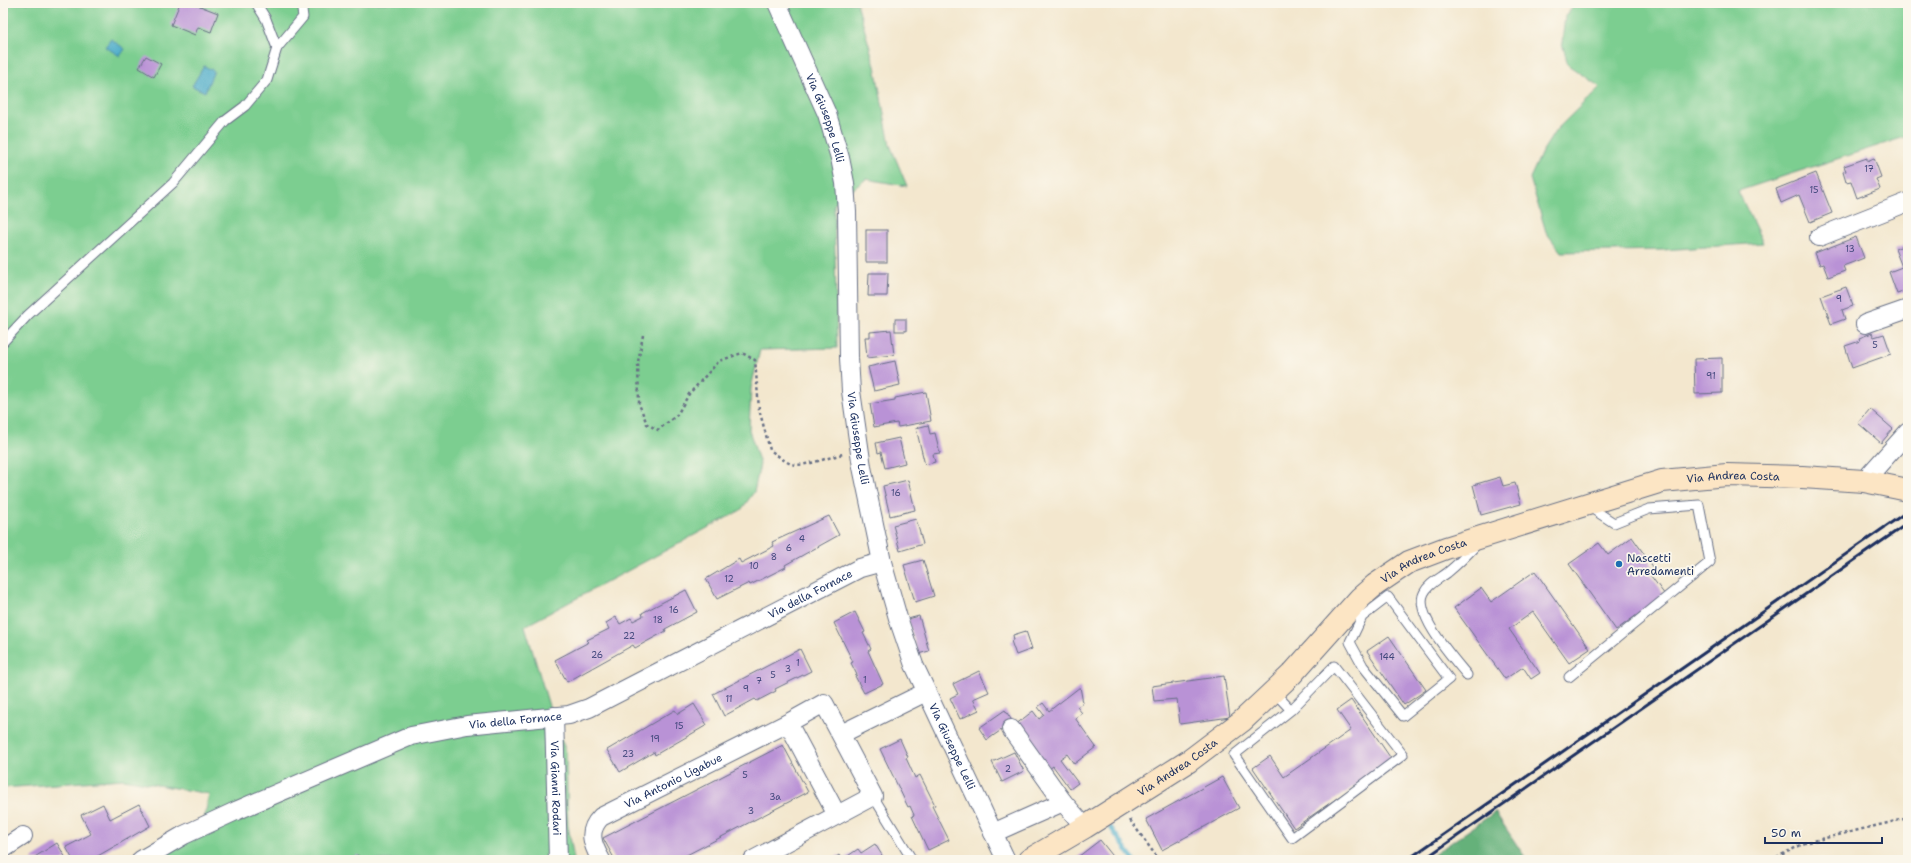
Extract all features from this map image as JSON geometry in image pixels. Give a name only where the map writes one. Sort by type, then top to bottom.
[{"type":"main road","name":"Via Andrea Costa","points":[[1029,860],[1120,805],[1210,745],[1242,721],[1354,614],[1375,585],[1409,562],[1486,535],[1662,481],[1727,475],[1802,477],[1864,481],[1908,490]]},
{"type":"street","name":"Via Giuseppe Lelli","points":[[777,3],[827,114],[840,158],[845,183],[847,212],[850,378],[860,453],[882,562],[906,644],[926,692],[1006,860]]},
{"type":"street","points":[[1819,237],[1908,202]]},
{"type":"street","points":[[1865,324],[1908,309]]},
{"type":"street","points":[[1864,481],[1908,432]]},
{"type":"street","name":"Via della Fornace","points":[[141,860],[184,835],[238,810],[412,736],[467,725],[569,715],[589,708],[860,568],[882,562]]},
{"type":"street","points":[[841,734],[926,692]]},
{"type":"street","name":"Via Antonio Ligabue","points":[[601,860],[596,852],[592,835],[594,824],[601,817],[788,723],[824,702],[873,796]]},
{"type":"street","name":"Via Gianni Rodari","points":[[554,716],[558,860]]},
{"type":"street","points":[[788,723],[837,815]]},
{"type":"street","points":[[1012,729],[1063,802],[1085,827]]},
{"type":"street","points":[[753,860],[873,796]]},
{"type":"street","points":[[992,833],[1063,802]]},
{"type":"street","points":[[3,849],[23,836]]},
{"type":"lane","points":[[256,3],[266,19],[277,48]]},
{"type":"lane","points":[[3,342],[28,315],[172,183],[225,121],[245,106],[267,80],[277,48],[303,17],[301,3]]},
{"type":"lane","points":[[1569,677],[1710,562],[1699,505],[1649,509],[1614,522],[1585,504]]},
{"type":"lane","points":[[1466,675],[1433,630],[1422,602],[1424,593],[1430,584],[1462,560],[1486,535]]},
{"type":"lane","points":[[1388,597],[1449,679],[1403,716],[1363,666],[1350,642],[1354,614],[1388,597]]},
{"type":"lane","points":[[1334,666],[1403,755],[1292,838],[1234,755],[1291,710],[1334,666]]},
{"type":"lane","points":[[1273,692],[1291,710]]},
{"type":"lane","points":[[873,796],[911,858]]},
{"type":"path","points":[[643,335],[638,362],[639,404],[647,424],[658,430],[677,415],[689,394],[718,361],[742,353],[755,360],[759,409],[770,450],[792,464],[820,461],[833,455],[860,453]]},
{"type":"path","points":[[1120,805],[1159,860]]},
{"type":"path","points":[[1771,860],[1806,843],[1908,818]]},
{"type":"green space","points":[[3,3],[857,3],[875,66],[890,145],[907,186],[866,179],[834,204],[837,348],[760,350],[751,388],[749,430],[760,464],[754,492],[741,510],[525,626],[549,706],[566,752],[568,825],[574,860],[133,860],[203,826],[209,794],[123,779],[3,788]]},
{"type":"green space","points":[[1577,3],[1908,3],[1908,136],[1738,191],[1763,243],[1663,250],[1561,252],[1546,232],[1530,178],[1542,152],[1556,130],[1600,87],[1568,65],[1562,43],[1565,16]]},
{"type":"green space","points":[[1495,812],[1527,860],[1426,860]]},
{"type":"water","points":[[111,39],[125,49],[120,56],[105,47]]},
{"type":"water","points":[[204,66],[214,71],[205,92],[192,86]]},
{"type":"building","points":[[180,3],[192,3],[218,13],[211,32],[198,27],[195,35],[171,25]]},
{"type":"building","points":[[146,56],[161,64],[154,77],[139,68]]},
{"type":"building","points":[[1867,158],[1867,161],[1874,158],[1881,177],[1876,179],[1880,189],[1857,198],[1851,181],[1846,182],[1843,172],[1846,171],[1844,166]]},
{"type":"building","points":[[1816,173],[1832,213],[1810,222],[1799,195],[1781,203],[1776,189]]},
{"type":"building","points":[[866,230],[887,230],[887,262],[866,262]]},
{"type":"building","points":[[1856,237],[1864,258],[1843,266],[1845,271],[1828,277],[1823,264],[1820,265],[1815,253]]},
{"type":"building","points":[[1908,244],[1908,290],[1897,294],[1889,272],[1902,267],[1895,249]]},
{"type":"building","points":[[869,273],[888,273],[887,296],[868,296]]},
{"type":"building","points":[[1846,287],[1853,306],[1842,310],[1845,319],[1831,324],[1821,296]]},
{"type":"building","points":[[895,319],[906,319],[906,331],[895,331]]},
{"type":"building","points":[[891,330],[894,355],[867,358],[865,337],[870,337],[870,332]]},
{"type":"building","points":[[1872,333],[1874,337],[1884,334],[1891,354],[1852,368],[1845,346],[1860,341],[1859,338]]},
{"type":"building","points":[[1722,358],[1722,393],[1695,394],[1694,359]]},
{"type":"building","points":[[895,361],[900,385],[874,391],[868,367]]},
{"type":"building","points":[[926,392],[931,421],[898,427],[897,423],[874,427],[870,404],[895,400],[895,398]]},
{"type":"building","points":[[1870,409],[1893,429],[1881,443],[1858,423]]},
{"type":"building","points":[[928,425],[930,434],[935,433],[940,453],[933,454],[935,462],[925,465],[916,428]]},
{"type":"building","points":[[899,438],[905,463],[885,468],[881,452],[878,453],[876,443]]},
{"type":"building","points":[[1500,477],[1503,486],[1515,483],[1521,504],[1481,515],[1473,485]]},
{"type":"building","points":[[908,480],[915,510],[890,516],[883,486]]},
{"type":"building","points":[[829,516],[839,535],[785,565],[786,567],[717,599],[706,579],[739,559],[741,563],[774,546],[772,542]]},
{"type":"building","points":[[916,519],[923,544],[900,551],[893,525]]},
{"type":"building","points":[[1632,537],[1654,568],[1648,572],[1665,595],[1616,630],[1569,564],[1599,543],[1608,555]]},
{"type":"building","points":[[923,560],[934,596],[915,602],[904,565]]},
{"type":"building","points":[[1535,571],[1590,649],[1569,663],[1533,612],[1509,629],[1540,673],[1531,679],[1523,667],[1505,679],[1454,608],[1481,588],[1491,602]]},
{"type":"building","points":[[686,590],[697,612],[665,629],[666,631],[635,648],[633,645],[567,682],[555,660],[589,642],[587,640],[609,629],[606,623],[616,617],[620,624],[631,618],[633,621],[643,616],[642,613]]},
{"type":"building","points":[[855,612],[865,632],[863,633],[871,649],[868,651],[883,684],[864,693],[855,676],[857,675],[851,663],[853,662],[834,623]]},
{"type":"building","points":[[919,616],[929,651],[918,654],[908,619]]},
{"type":"building","points":[[1026,631],[1032,649],[1016,655],[1011,641],[1014,640],[1013,635]]},
{"type":"building","points":[[1389,636],[1426,690],[1404,705],[1367,651]]},
{"type":"building","points":[[800,649],[811,671],[775,689],[776,691],[757,701],[755,699],[724,716],[713,694]]},
{"type":"building","points":[[979,671],[989,692],[973,699],[979,710],[960,719],[950,698],[958,694],[953,684]]},
{"type":"building","points":[[1224,676],[1230,717],[1180,724],[1177,699],[1154,701],[1152,686]]},
{"type":"building","points":[[1080,687],[1083,703],[1077,707],[1082,713],[1075,718],[1096,747],[1074,764],[1067,754],[1060,759],[1078,783],[1070,789],[1053,766],[1049,769],[1015,725],[1033,711],[1039,719],[1044,715],[1038,707],[1043,703],[1049,711]]},
{"type":"building","points":[[1351,700],[1392,760],[1294,828],[1253,768],[1270,756],[1284,777],[1351,730],[1337,710]]},
{"type":"building","points":[[694,704],[707,725],[655,755],[654,752],[620,772],[607,750],[675,710],[678,714]]},
{"type":"building","points":[[1005,710],[1013,722],[987,740],[979,728]]},
{"type":"building","points":[[900,739],[908,757],[906,758],[915,778],[920,775],[935,805],[932,806],[949,840],[928,850],[912,816],[914,815],[910,806],[908,807],[880,749]]},
{"type":"building","points":[[783,745],[808,792],[677,860],[615,860],[603,838]]},
{"type":"building","points":[[1014,752],[1024,771],[1002,782],[992,762]]},
{"type":"building","points":[[1222,777],[1239,808],[1162,850],[1146,819]]},
{"type":"building","points":[[103,804],[110,819],[139,804],[150,826],[96,857],[97,859],[95,860],[73,860],[66,847],[91,834],[81,815]]},
{"type":"building","points":[[1100,840],[1116,860],[1074,860]]},
{"type":"building","points":[[57,843],[67,860],[30,860]]},
{"type":"building","points":[[875,844],[885,860],[842,860],[858,849],[861,853]]},
{"type":"building","points":[[358,855],[361,860],[349,860]]},
{"type":"building","points":[[839,855],[842,860],[832,860]]},
{"type":"waterway","points":[[1111,828],[1134,860]]},
{"type":"railway","points":[[1407,860],[1908,511]]},
{"type":"railway","points":[[1423,860],[1908,523]]},
{"type":"place","name":"Nascetti Arredamenti","points":[[1619,564]]}]
